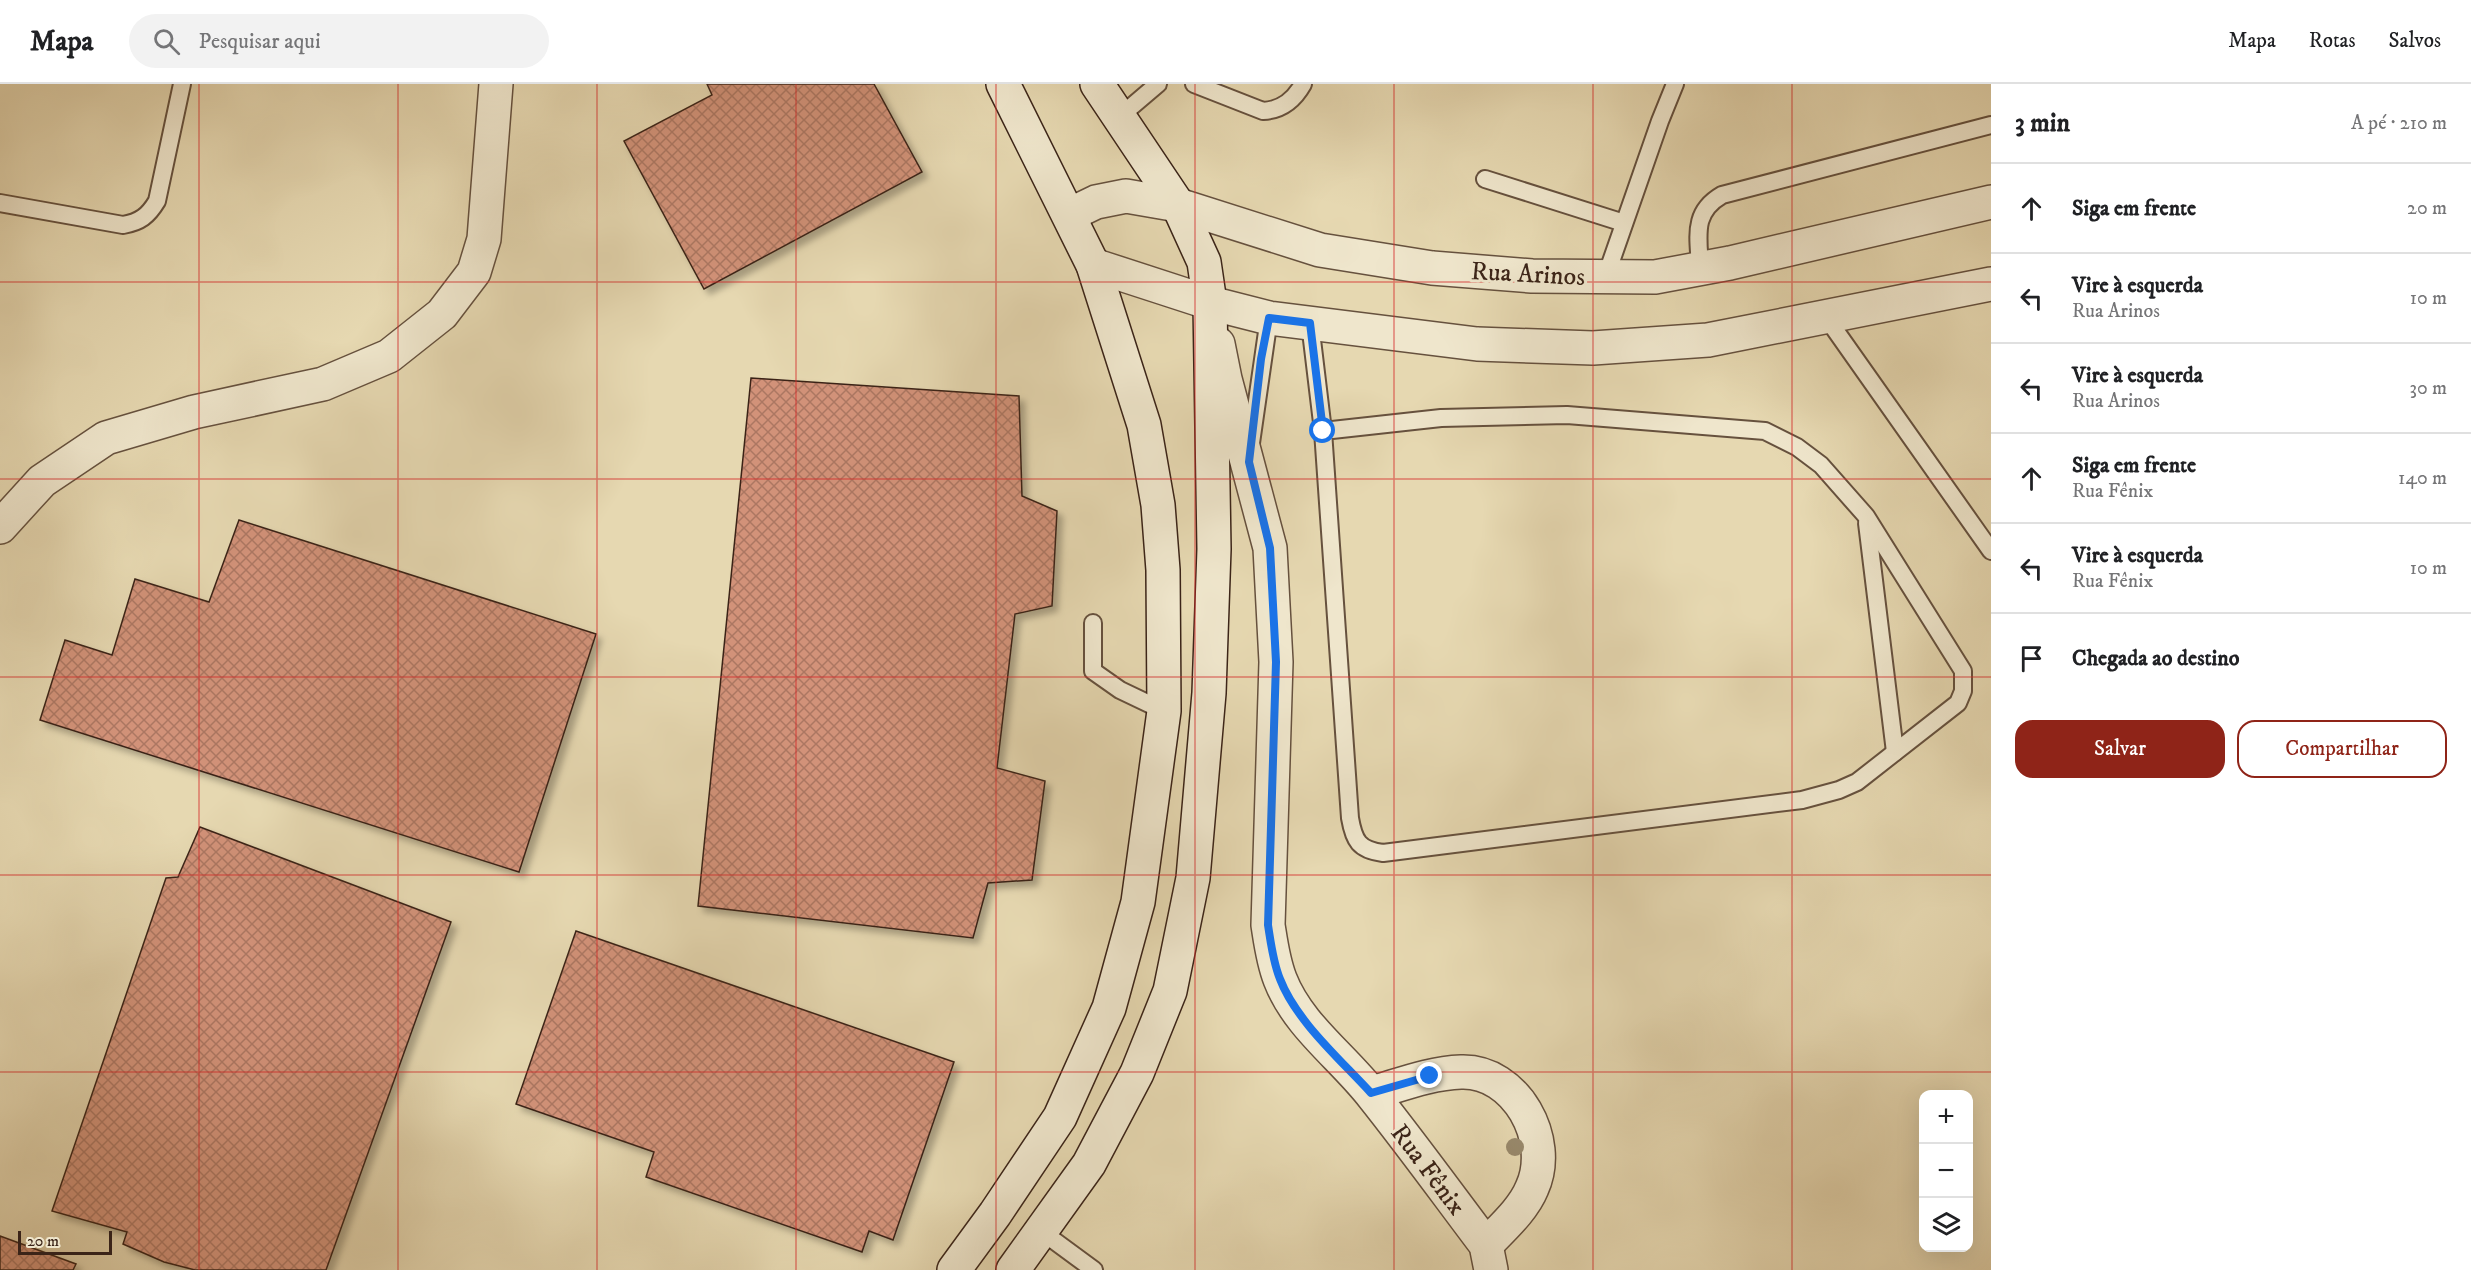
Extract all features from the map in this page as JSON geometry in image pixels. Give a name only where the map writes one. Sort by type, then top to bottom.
[{"type":"street","points":[[0,527],[42,482],[106,438],[194,412],[323,384],[389,356],[441,314],[474,272],[484,239],[496,84]]},
{"type":"street","points":[[954,1270],[995,1214],[1060,1117],[1109,1008],[1138,902],[1164,711],[1163,570],[1158,505],[1144,425],[1093,265],[1003,84]]},
{"type":"street","points":[[1013,1270],[1089,1164],[1137,1073],[1170,991],[1193,878],[1209,693],[1214,549],[1210,303],[1204,262],[1178,206],[1097,84]]},
{"type":"street","name":"Rua Arinos","points":[[1069,215],[1096,202],[1126,196],[1178,206],[1320,250],[1432,268],[1532,276],[1655,277],[1700,269],[1991,202]]},
{"type":"street","points":[[1093,265],[1210,303],[1269,318],[1477,344],[1593,348],[1708,340],[1991,284]]},
{"type":"street","name":"Rua Fênix","points":[[1210,303],[1225,379],[1249,462],[1270,548],[1276,662],[1268,925],[1273,959],[1280,981],[1292,1003],[1320,1038],[1371,1093],[1489,1258],[1532,1189],[1539,1166],[1539,1144],[1532,1123],[1518,1101],[1496,1079],[1482,1074],[1461,1072],[1430,1076],[1371,1093]]},
{"type":"lane","points":[[0,203],[123,225],[137,222],[150,213],[157,201],[182,84]]},
{"type":"lane","points":[[1118,118],[1158,84]]},
{"type":"lane","points":[[1194,84],[1263,111],[1271,111],[1289,102],[1303,84]]},
{"type":"lane","points":[[1606,276],[1675,84]]},
{"type":"lane","points":[[1700,269],[1699,222],[1702,213],[1722,195],[1991,125]]},
{"type":"lane","points":[[1485,178],[1624,223]]},
{"type":"lane","points":[[1826,317],[1991,551]]},
{"type":"lane","points":[[1249,462],[1261,359],[1269,318]]},
{"type":"lane","points":[[1310,323],[1323,431],[1350,818],[1353,834],[1361,846],[1369,851],[1383,854],[1802,800],[1839,790],[1857,782],[1958,703],[1964,691],[1963,671],[1866,516],[1821,465],[1797,447],[1765,431],[1567,414],[1441,418],[1323,431]]},
{"type":"lane","points":[[1866,516],[1895,752]]},
{"type":"lane","points":[[1093,623],[1093,671],[1120,690],[1164,711]]},
{"type":"lane","points":[[1041,1231],[1094,1270]]},
{"type":"building","points":[[707,84],[874,84],[922,172],[704,289],[624,141],[712,95]]},
{"type":"building","points":[[751,378],[1019,396],[1022,496],[1057,511],[1052,606],[1015,614],[997,768],[1045,781],[1032,880],[988,883],[973,938],[698,906]]},
{"type":"building","points":[[239,520],[596,634],[519,872],[40,720],[65,640],[112,655],[135,579],[209,602]]},
{"type":"building","points":[[200,827],[451,922],[326,1270],[195,1270],[164,1262],[123,1244],[127,1232],[52,1211],[166,878],[178,877]]},
{"type":"building","points":[[576,931],[954,1062],[893,1240],[869,1231],[862,1252],[646,1177],[654,1152],[516,1104]]},
{"type":"building","points":[[0,1236],[76,1264],[73,1270],[0,1270]]},
{"type":"route","points":[[1323,431],[1310,323],[1269,318],[1261,359],[1249,462],[1270,548],[1276,662],[1268,925],[1273,959],[1280,981],[1292,1003],[1320,1038],[1371,1093],[1430,1076]]}]
